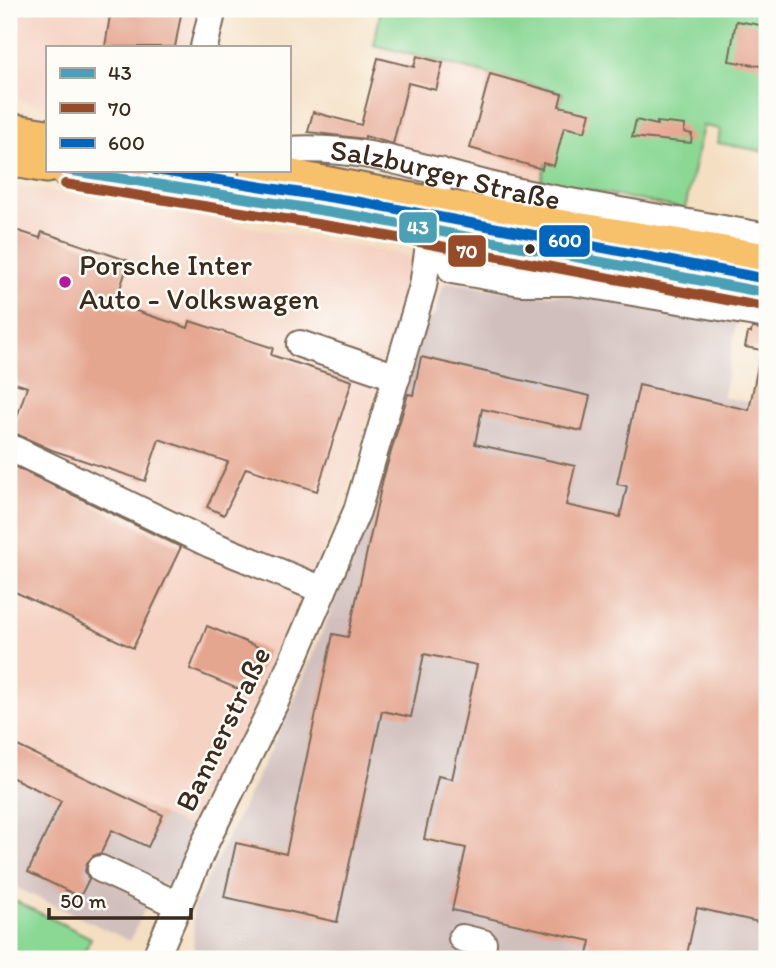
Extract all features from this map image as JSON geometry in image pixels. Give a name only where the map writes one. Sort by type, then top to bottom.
[{"type":"main road","points":[[9,130],[46,135]]},
{"type":"main road","points":[[9,159],[46,166]]},
{"type":"main road","name":"Salzburger Straße","points":[[80,172],[357,216],[495,216],[767,260]]},
{"type":"main road","name":"Salzburger Straße","points":[[264,172],[433,217],[767,293]]},
{"type":"street","points":[[204,46],[213,9]]},
{"type":"street","name":"Salzburger Straße","points":[[290,150],[316,148],[400,160],[517,192],[767,237]]},
{"type":"street","name":"Bannerstraße","points":[[155,959],[205,843],[275,702],[357,511],[423,286],[440,171]]},
{"type":"street","name":"Salzburger Straße","points":[[433,217],[452,270],[521,282],[571,282],[767,315]]},
{"type":"street","points":[[300,344],[397,377]]},
{"type":"street","points":[[9,447],[210,544],[323,590]]},
{"type":"street","points":[[101,869],[178,905]]},
{"type":"street","points":[[462,938],[483,943],[480,959]]},
{"type":"shaded area","points":[[9,9],[207,9],[198,46],[46,46],[46,107],[9,99]]},
{"type":"shaded area","points":[[381,47],[563,93],[541,181],[467,160],[356,142]]},
{"type":"shaded area","points":[[9,184],[402,254],[413,263],[361,446],[335,521],[266,684],[197,831],[9,742],[9,607],[16,592],[9,457]]},
{"type":"shaded area","points":[[448,282],[529,294],[581,295],[737,320],[723,397],[767,406],[767,959],[194,959],[193,909],[291,708],[370,514],[419,330],[436,313],[443,286]]},
{"type":"shaded area","points":[[9,742],[197,831],[171,884],[157,882],[130,941],[9,884]]},
{"type":"green space","points":[[381,9],[767,9],[767,152],[718,143],[720,129],[703,126],[685,209],[541,181],[563,93],[374,45]]},
{"type":"green space","points":[[9,898],[91,938],[81,959],[9,959]]},
{"type":"building","points":[[111,9],[182,9],[175,46],[105,46]]},
{"type":"building","points":[[736,21],[767,26],[767,67],[729,61]]},
{"type":"building","points":[[417,56],[443,63],[436,90],[408,83],[393,144],[365,136],[365,139],[308,132],[313,112],[361,125],[378,58],[414,67]]},
{"type":"building","points":[[490,74],[562,94],[559,106],[590,113],[585,132],[564,127],[554,166],[543,163],[542,169],[470,148]]},
{"type":"building","points":[[636,120],[657,125],[657,122],[685,125],[684,132],[692,134],[691,143],[632,137]]},
{"type":"building","points":[[9,228],[40,238],[42,232],[129,261],[115,304],[188,328],[190,321],[273,348],[271,355],[352,381],[317,491],[246,468],[224,515],[207,507],[228,462],[159,439],[145,481],[52,450],[12,432],[27,387],[9,381]]},
{"type":"building","points":[[752,328],[767,330],[767,351],[745,347]]},
{"type":"building","points":[[760,356],[767,357],[767,924],[697,908],[686,959],[587,959],[591,941],[452,910],[466,848],[424,839],[438,776],[452,779],[477,665],[424,654],[411,717],[382,711],[337,922],[224,897],[236,843],[286,854],[333,634],[348,637],[383,479],[408,394],[413,395],[421,357],[590,396],[582,431],[482,409],[475,444],[575,466],[566,505],[620,517],[627,486],[617,484],[639,385],[749,410]]},
{"type":"building","points":[[9,464],[181,547],[133,648],[9,589]]},
{"type":"building","points":[[207,626],[268,651],[250,694],[190,669]]},
{"type":"building","points":[[9,742],[163,815],[148,847],[112,830],[101,853],[93,856],[87,863],[85,871],[89,879],[80,897],[28,872],[61,801],[9,776]]},
{"type":"transit line","name":"43","points":[[80,172],[357,216],[767,293]]},
{"type":"transit line","name":"600","points":[[168,172],[360,202],[767,279]]},
{"type":"transit line","name":"70","points":[[65,184],[355,230],[764,307]]},
{"type":"place","name":"Porsche Inter Auto - Volkswagen","points":[[65,282]]}]
